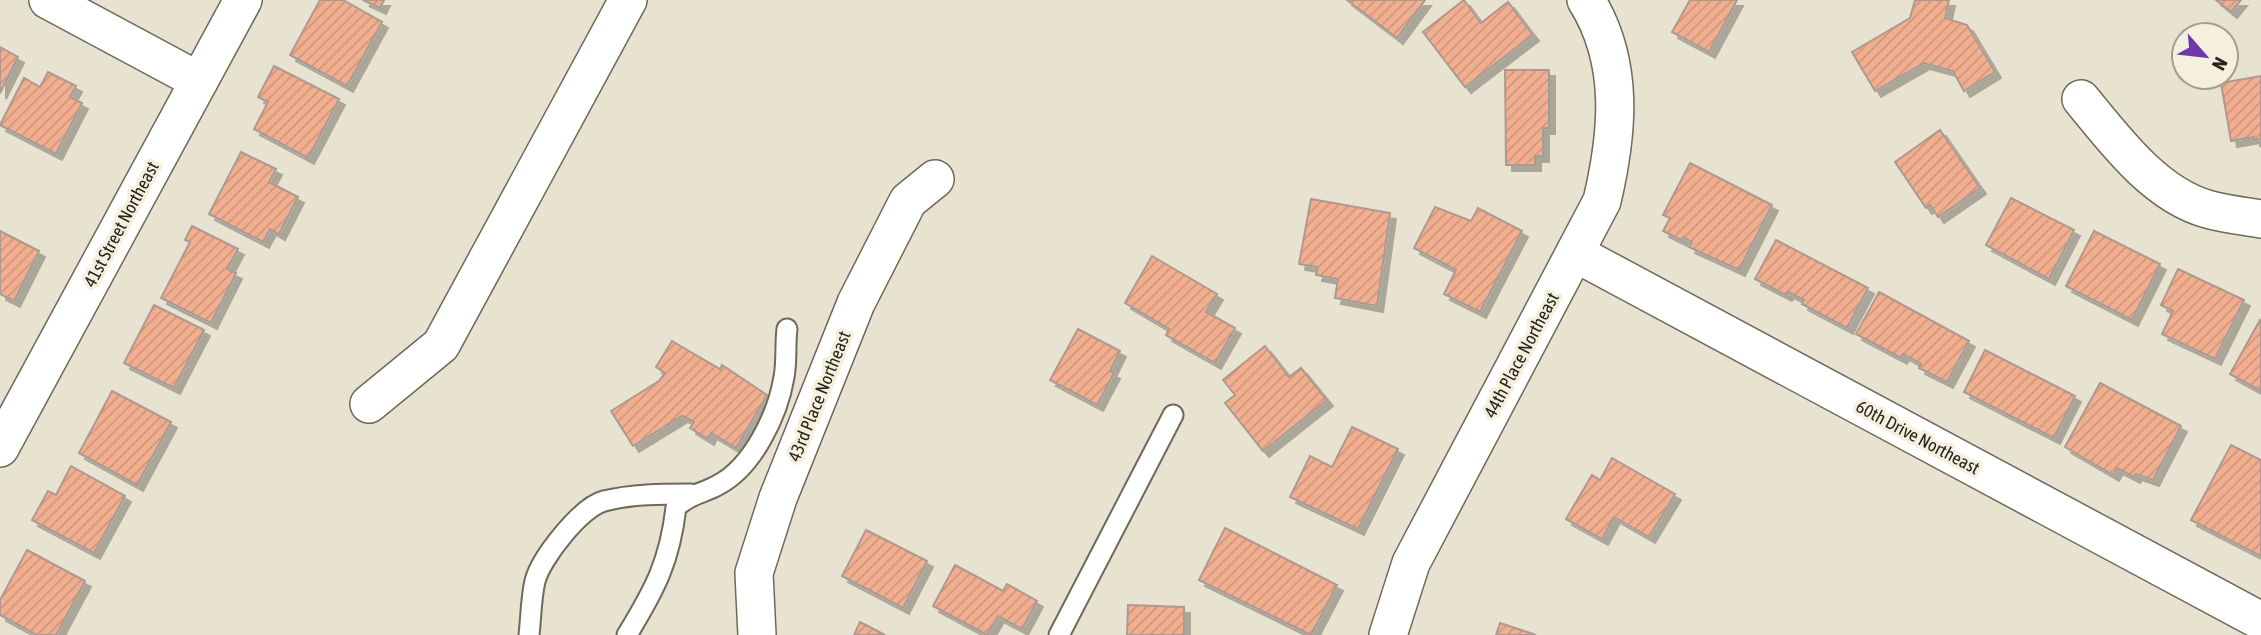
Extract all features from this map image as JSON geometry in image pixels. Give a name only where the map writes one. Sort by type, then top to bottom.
[{"type":"street","points":[[48,0],[199,80]]},
{"type":"street","name":"41st Street Northeast","points":[[0,448],[243,0]]},
{"type":"street","points":[[369,404],[441,345],[628,0]]},
{"type":"street","name":"44th Place Northeast","points":[[1388,635],[1411,563],[1602,201],[1614,148],[1613,65],[1595,14],[1586,0]]},
{"type":"street","points":[[2081,99],[2120,146],[2168,189],[2205,208],[2261,219]]},
{"type":"street","name":"43rd Place Northeast","points":[[757,635],[754,573],[783,485],[856,303],[908,201],[935,178]]},
{"type":"street","name":"60th Drive Northeast","points":[[1575,253],[2261,621]]},
{"type":"lane","points":[[529,635],[535,580],[544,560],[576,520],[601,501],[648,494],[691,494],[719,485],[751,455],[774,417],[785,376],[787,329]]},
{"type":"lane","points":[[1059,635],[1173,415]]},
{"type":"lane","points":[[627,635],[651,596],[671,548],[676,507],[691,494]]},
{"type":"building","points":[[320,0],[343,0],[382,22],[347,86],[290,55]]},
{"type":"building","points":[[363,0],[384,0],[380,8]]},
{"type":"building","points":[[1347,0],[1425,0],[1397,38]]},
{"type":"building","points":[[1464,0],[1481,23],[1508,2],[1533,35],[1465,87],[1423,32]]},
{"type":"building","points":[[1690,0],[1737,0],[1709,52],[1672,32]]},
{"type":"building","points":[[1915,0],[1949,0],[1945,18],[1967,25],[1995,72],[1964,91],[1953,71],[1924,63],[1875,91],[1852,52],[1910,18]]},
{"type":"building","points":[[2216,0],[2241,0],[2231,12]]},
{"type":"building","points":[[0,47],[18,57],[0,93]]},
{"type":"building","points":[[274,66],[339,99],[308,158],[254,129],[268,102],[258,97]]},
{"type":"building","points":[[1505,70],[1549,70],[1549,128],[1543,128],[1543,156],[1535,156],[1535,165],[1506,165]]},
{"type":"building","points":[[48,72],[76,86],[70,97],[82,103],[56,154],[0,125],[24,78],[40,87]]},
{"type":"building","points":[[2261,76],[2261,139],[2254,140],[2254,137],[2231,141],[2222,91],[2240,91],[2240,80]]},
{"type":"building","points":[[1940,130],[1980,188],[1938,217],[1930,205],[1926,208],[1895,162]]},
{"type":"building","points":[[241,152],[276,169],[269,182],[298,197],[279,234],[270,229],[263,242],[209,214]]},
{"type":"building","points":[[1690,163],[1772,205],[1739,270],[1689,247],[1692,242],[1683,237],[1681,240],[1663,231],[1670,218],[1663,215]]},
{"type":"building","points":[[2011,198],[2074,230],[2049,279],[1986,245]]},
{"type":"building","points":[[1311,199],[1390,213],[1377,306],[1335,298],[1338,279],[1316,275],[1318,267],[1299,264]]},
{"type":"building","points":[[1435,207],[1471,221],[1478,208],[1522,231],[1480,312],[1444,294],[1456,270],[1414,248]]},
{"type":"building","points":[[192,226],[238,249],[227,269],[236,273],[211,323],[161,298],[190,242],[185,240]]},
{"type":"building","points":[[0,231],[39,251],[14,301],[0,294]]},
{"type":"building","points":[[2094,231],[2160,264],[2132,320],[2066,286]]},
{"type":"building","points":[[1776,240],[1868,288],[1847,328],[1802,304],[1804,300],[1788,292],[1786,295],[1755,279]]},
{"type":"building","points":[[1152,256],[1217,294],[1206,312],[1235,328],[1215,363],[1166,335],[1169,329],[1125,303]]},
{"type":"building","points":[[2178,269],[2244,300],[2215,359],[2162,334],[2173,311],[2161,305]]},
{"type":"building","points":[[1879,292],[1969,341],[1947,382],[1919,368],[1921,364],[1903,354],[1901,358],[1856,334]]},
{"type":"building","points":[[154,305],[204,330],[174,388],[124,363]]},
{"type":"building","points":[[2261,321],[2261,391],[2230,374]]},
{"type":"building","points":[[1078,329],[1120,351],[1110,371],[1114,373],[1097,405],[1050,380]]},
{"type":"building","points":[[672,341],[720,369],[722,365],[767,395],[736,448],[711,433],[708,439],[690,428],[694,422],[682,416],[633,446],[611,411],[659,381],[665,373],[656,367]]},
{"type":"building","points":[[1265,346],[1289,377],[1301,368],[1327,400],[1263,451],[1225,403],[1235,395],[1223,380]]},
{"type":"building","points":[[1985,350],[2075,396],[2054,438],[1964,392]]},
{"type":"building","points":[[2100,383],[2181,426],[2153,480],[2136,474],[2134,477],[2117,468],[2113,475],[2065,447]]},
{"type":"building","points":[[112,391],[171,422],[137,485],[79,453]]},
{"type":"building","points":[[1352,427],[1398,449],[1358,529],[1290,497],[1310,456],[1332,467]]},
{"type":"building","points":[[2231,445],[2261,460],[2261,556],[2191,520]]},
{"type":"building","points":[[1612,458],[1675,494],[1649,537],[1614,517],[1602,539],[1566,519],[1592,475],[1600,480]]},
{"type":"building","points":[[71,466],[125,496],[94,553],[32,520],[48,491],[56,495]]},
{"type":"building","points":[[1225,528],[1337,585],[1311,635],[1199,580]]},
{"type":"building","points":[[866,530],[927,561],[903,608],[842,576]]},
{"type":"building","points":[[27,550],[85,581],[56,635],[37,635],[0,615],[0,600]]},
{"type":"building","points":[[955,565],[1003,591],[1007,584],[1037,601],[1022,629],[998,616],[987,635],[933,606]]},
{"type":"building","points":[[1128,605],[1184,607],[1184,635],[1127,635]]},
{"type":"building","points":[[860,622],[885,635],[854,635]]},
{"type":"building","points":[[1500,623],[1536,635],[1496,635]]}]
